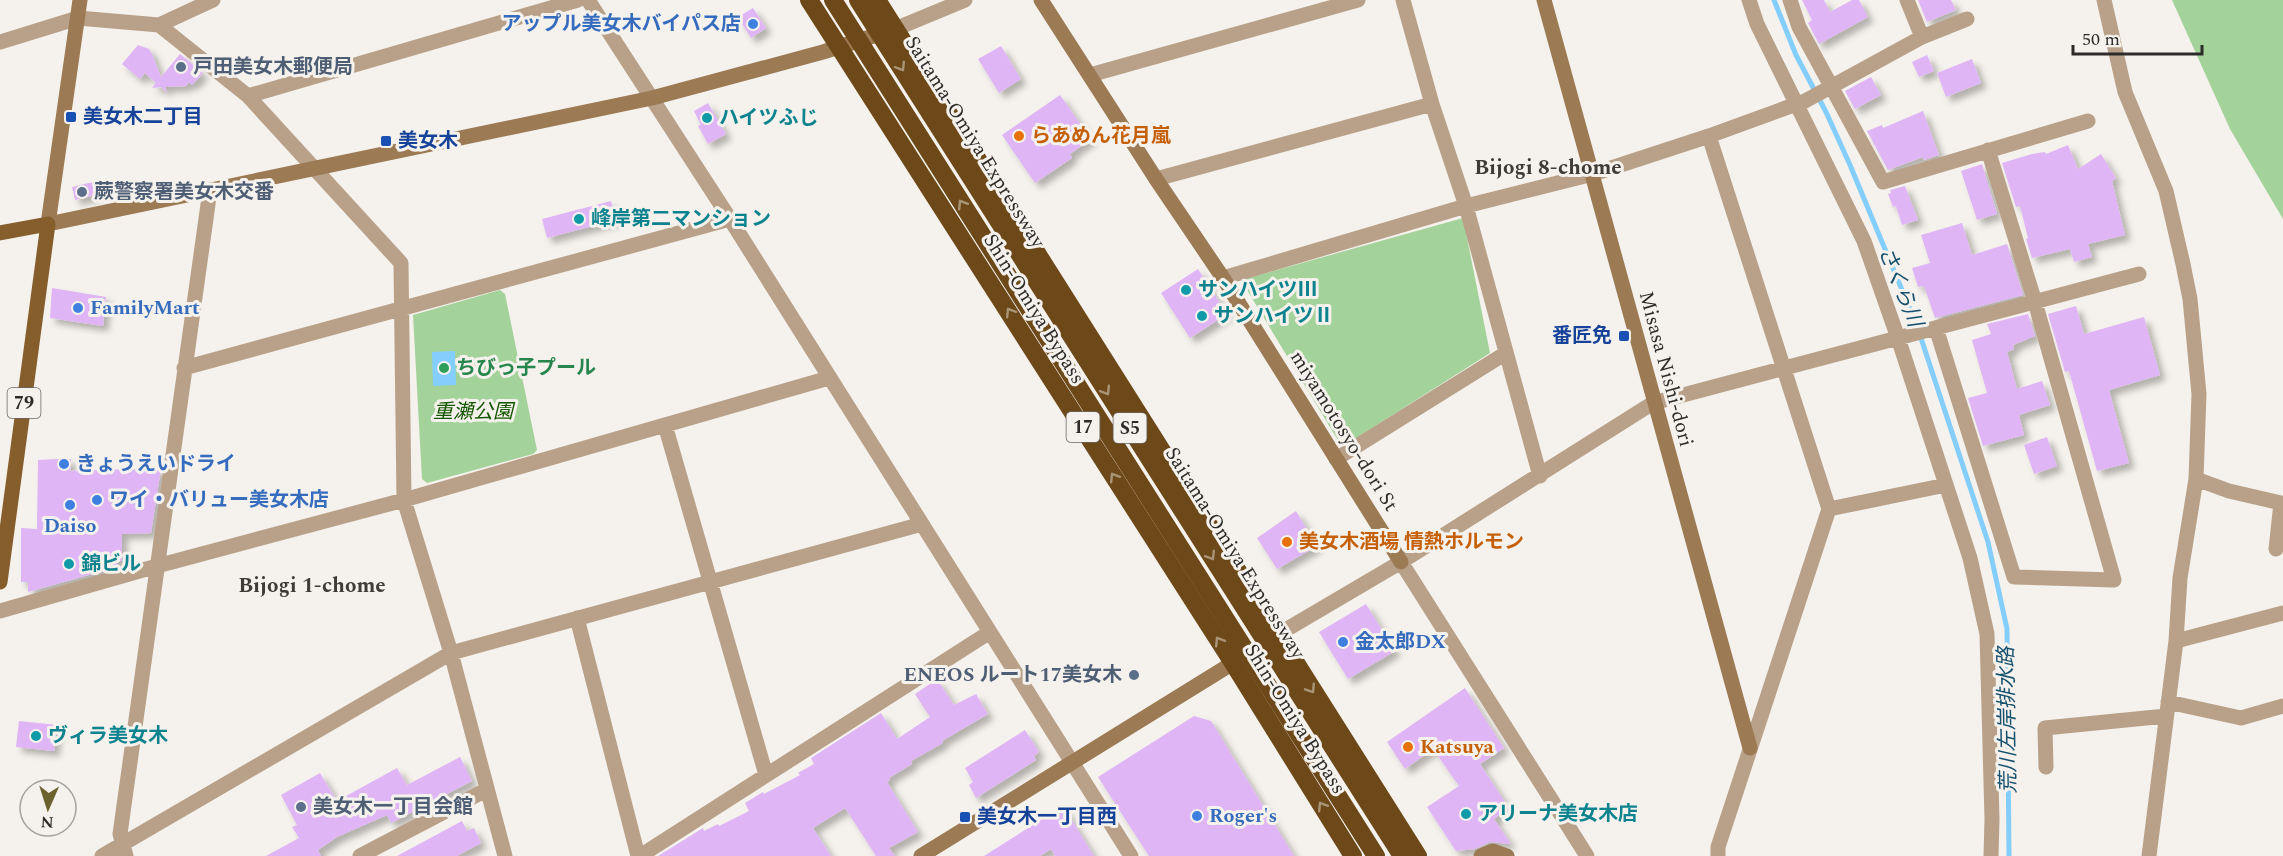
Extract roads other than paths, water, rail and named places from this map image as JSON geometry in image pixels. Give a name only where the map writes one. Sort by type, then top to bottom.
[{"type":"highway","name":"Shin-Omiya Bypass","points":[[809,0],[1233,663],[1353,856]]},
{"type":"highway","name":"S5","points":[[833,0],[1376,856]]},
{"type":"highway","name":"Saitama-Omiya Expressway","points":[[858,0],[1402,856]]},
{"type":"highway","name":"Shin-Omiya Bypass","points":[[877,0],[1418,856]]},
{"type":"main road","points":[[0,233],[48,224]]},
{"type":"main road","name":"79","points":[[0,582],[48,224]]},
{"type":"street","points":[[80,0],[48,224],[652,98],[841,47],[895,29],[965,0]]},
{"type":"street","points":[[0,42],[78,18],[159,25],[213,0]]},
{"type":"street","points":[[248,96],[578,0]]},
{"type":"street","points":[[588,0],[730,219],[1131,856]]},
{"type":"street","name":"miyamotosyo-dori St","points":[[1041,0],[1156,179],[1223,278],[1587,856]]},
{"type":"street","points":[[1090,75],[1358,0]]},
{"type":"street","points":[[1403,0],[1432,104],[1466,206],[1540,476]]},
{"type":"street","name":"Misasa Nishi-dori","points":[[1544,0],[1749,748]]},
{"type":"street","points":[[1749,0],[1757,24],[1801,103],[1864,241],[1903,337],[1970,558],[1987,634],[1991,856]]},
{"type":"street","points":[[1790,0],[1799,27],[1830,88],[1883,182],[2088,121]]},
{"type":"street","points":[[1907,0],[1922,37]]},
{"type":"street","points":[[2104,0],[2125,92],[2166,191],[2191,309],[2199,394],[2196,479],[2174,578],[2176,641],[2149,856]]},
{"type":"street","points":[[1223,278],[1466,206],[1593,174],[1709,136],[1801,103],[1922,37],[1967,19]]},
{"type":"street","points":[[159,25],[248,96],[401,263],[404,500],[451,653],[505,856]]},
{"type":"street","points":[[1156,179],[1432,104]]},
{"type":"street","points":[[1709,136],[1828,509],[1749,748],[1718,847],[1718,856]]},
{"type":"street","points":[[1933,329],[2014,577],[2113,580],[2035,302],[1988,150]]},
{"type":"street","points":[[124,850],[120,834],[210,190]]},
{"type":"street","points":[[184,368],[730,219]]},
{"type":"street","points":[[1277,635],[1401,562],[1653,403],[2139,274]]},
{"type":"street","points":[[1336,459],[1506,353]]},
{"type":"street","points":[[0,611],[404,500],[829,378]]},
{"type":"street","points":[[665,425],[766,775]]},
{"type":"street","points":[[2196,479],[2229,491],[2281,503],[2276,549]]},
{"type":"street","points":[[1828,509],[1946,485]]},
{"type":"street","points":[[102,856],[124,850],[451,653],[922,524]]},
{"type":"street","points":[[2176,641],[2283,613]]},
{"type":"street","points":[[578,618],[639,856],[990,632]]},
{"type":"street","points":[[921,856],[1071,761],[1233,663]]},
{"type":"street","points":[[2046,767],[2045,728],[2167,709],[2241,718],[2283,706]]},
{"type":"street","points":[[360,856],[486,790]]},
{"type":"street","points":[[1481,856],[1493,851],[1507,856]]},
{"type":"water","name":"ちびっ子プール","points":[[455,351],[456,385],[433,386],[432,352]]},
{"type":"waterway","name":"さくら川","points":[[1774,0],[1796,55],[1826,112],[1850,165],[1917,326],[1988,542],[2007,629],[2009,856]]},
{"type":"place","name":"アップル美女木バイパス店","points":[[753,24]]},
{"type":"place","name":"戸田美女木郵便局","points":[[181,67]]},
{"type":"place","name":"美女木二丁目","points":[[71,117]]},
{"type":"place","name":"ハイツふじ","points":[[707,118]]},
{"type":"place","name":"らあめん花月嵐","points":[[1019,136]]},
{"type":"place","name":"美女木","points":[[386,141]]},
{"type":"place","name":"蕨警察署美女木交番","points":[[82,192]]},
{"type":"place","name":"峰岸第二マンション","points":[[579,219]]},
{"type":"place","name":"サンハイツⅢ","points":[[1186,290]]},
{"type":"place","name":"FamilyMart","points":[[78,308]]},
{"type":"place","name":"サンハイツⅡ","points":[[1202,316]]},
{"type":"place","name":"番匠免","points":[[1624,336]]},
{"type":"place","name":"ちびっ子プール","points":[[444,368]]},
{"type":"place","name":"きょうえいドライ","points":[[64,464]]},
{"type":"place","name":"ワイ・バリュー美女木店","points":[[97,500]]},
{"type":"place","name":"Daiso","points":[[70,505]]},
{"type":"place","name":"美女木酒場 情熱ホルモン","points":[[1287,542]]},
{"type":"place","name":"錦ビル","points":[[69,564]]},
{"type":"place","name":"金太郎DX","points":[[1343,642]]},
{"type":"place","name":"ENEOS ルート17美女木","points":[[1134,675]]},
{"type":"place","name":"ヴィラ美女木","points":[[36,736]]},
{"type":"place","name":"Katsuya","points":[[1408,747]]},
{"type":"place","name":"美女木一丁目会館","points":[[301,807]]},
{"type":"place","name":"アリーナ美女木店","points":[[1466,814]]},
{"type":"place","name":"Roger's","points":[[1197,816]]},
{"type":"place","name":"美女木一丁目西","points":[[965,817]]},
{"type":"district","name":"Bijogi 8-chome","points":[[1548,168]]},
{"type":"district","name":"Bijogi 1-chome","points":[[312,586]]},
{"type":"park label","name":"重瀬公園","points":[[473,412]]},
{"type":"water label","name":"荒川左岸排水路","points":[[2008,720]]}]
